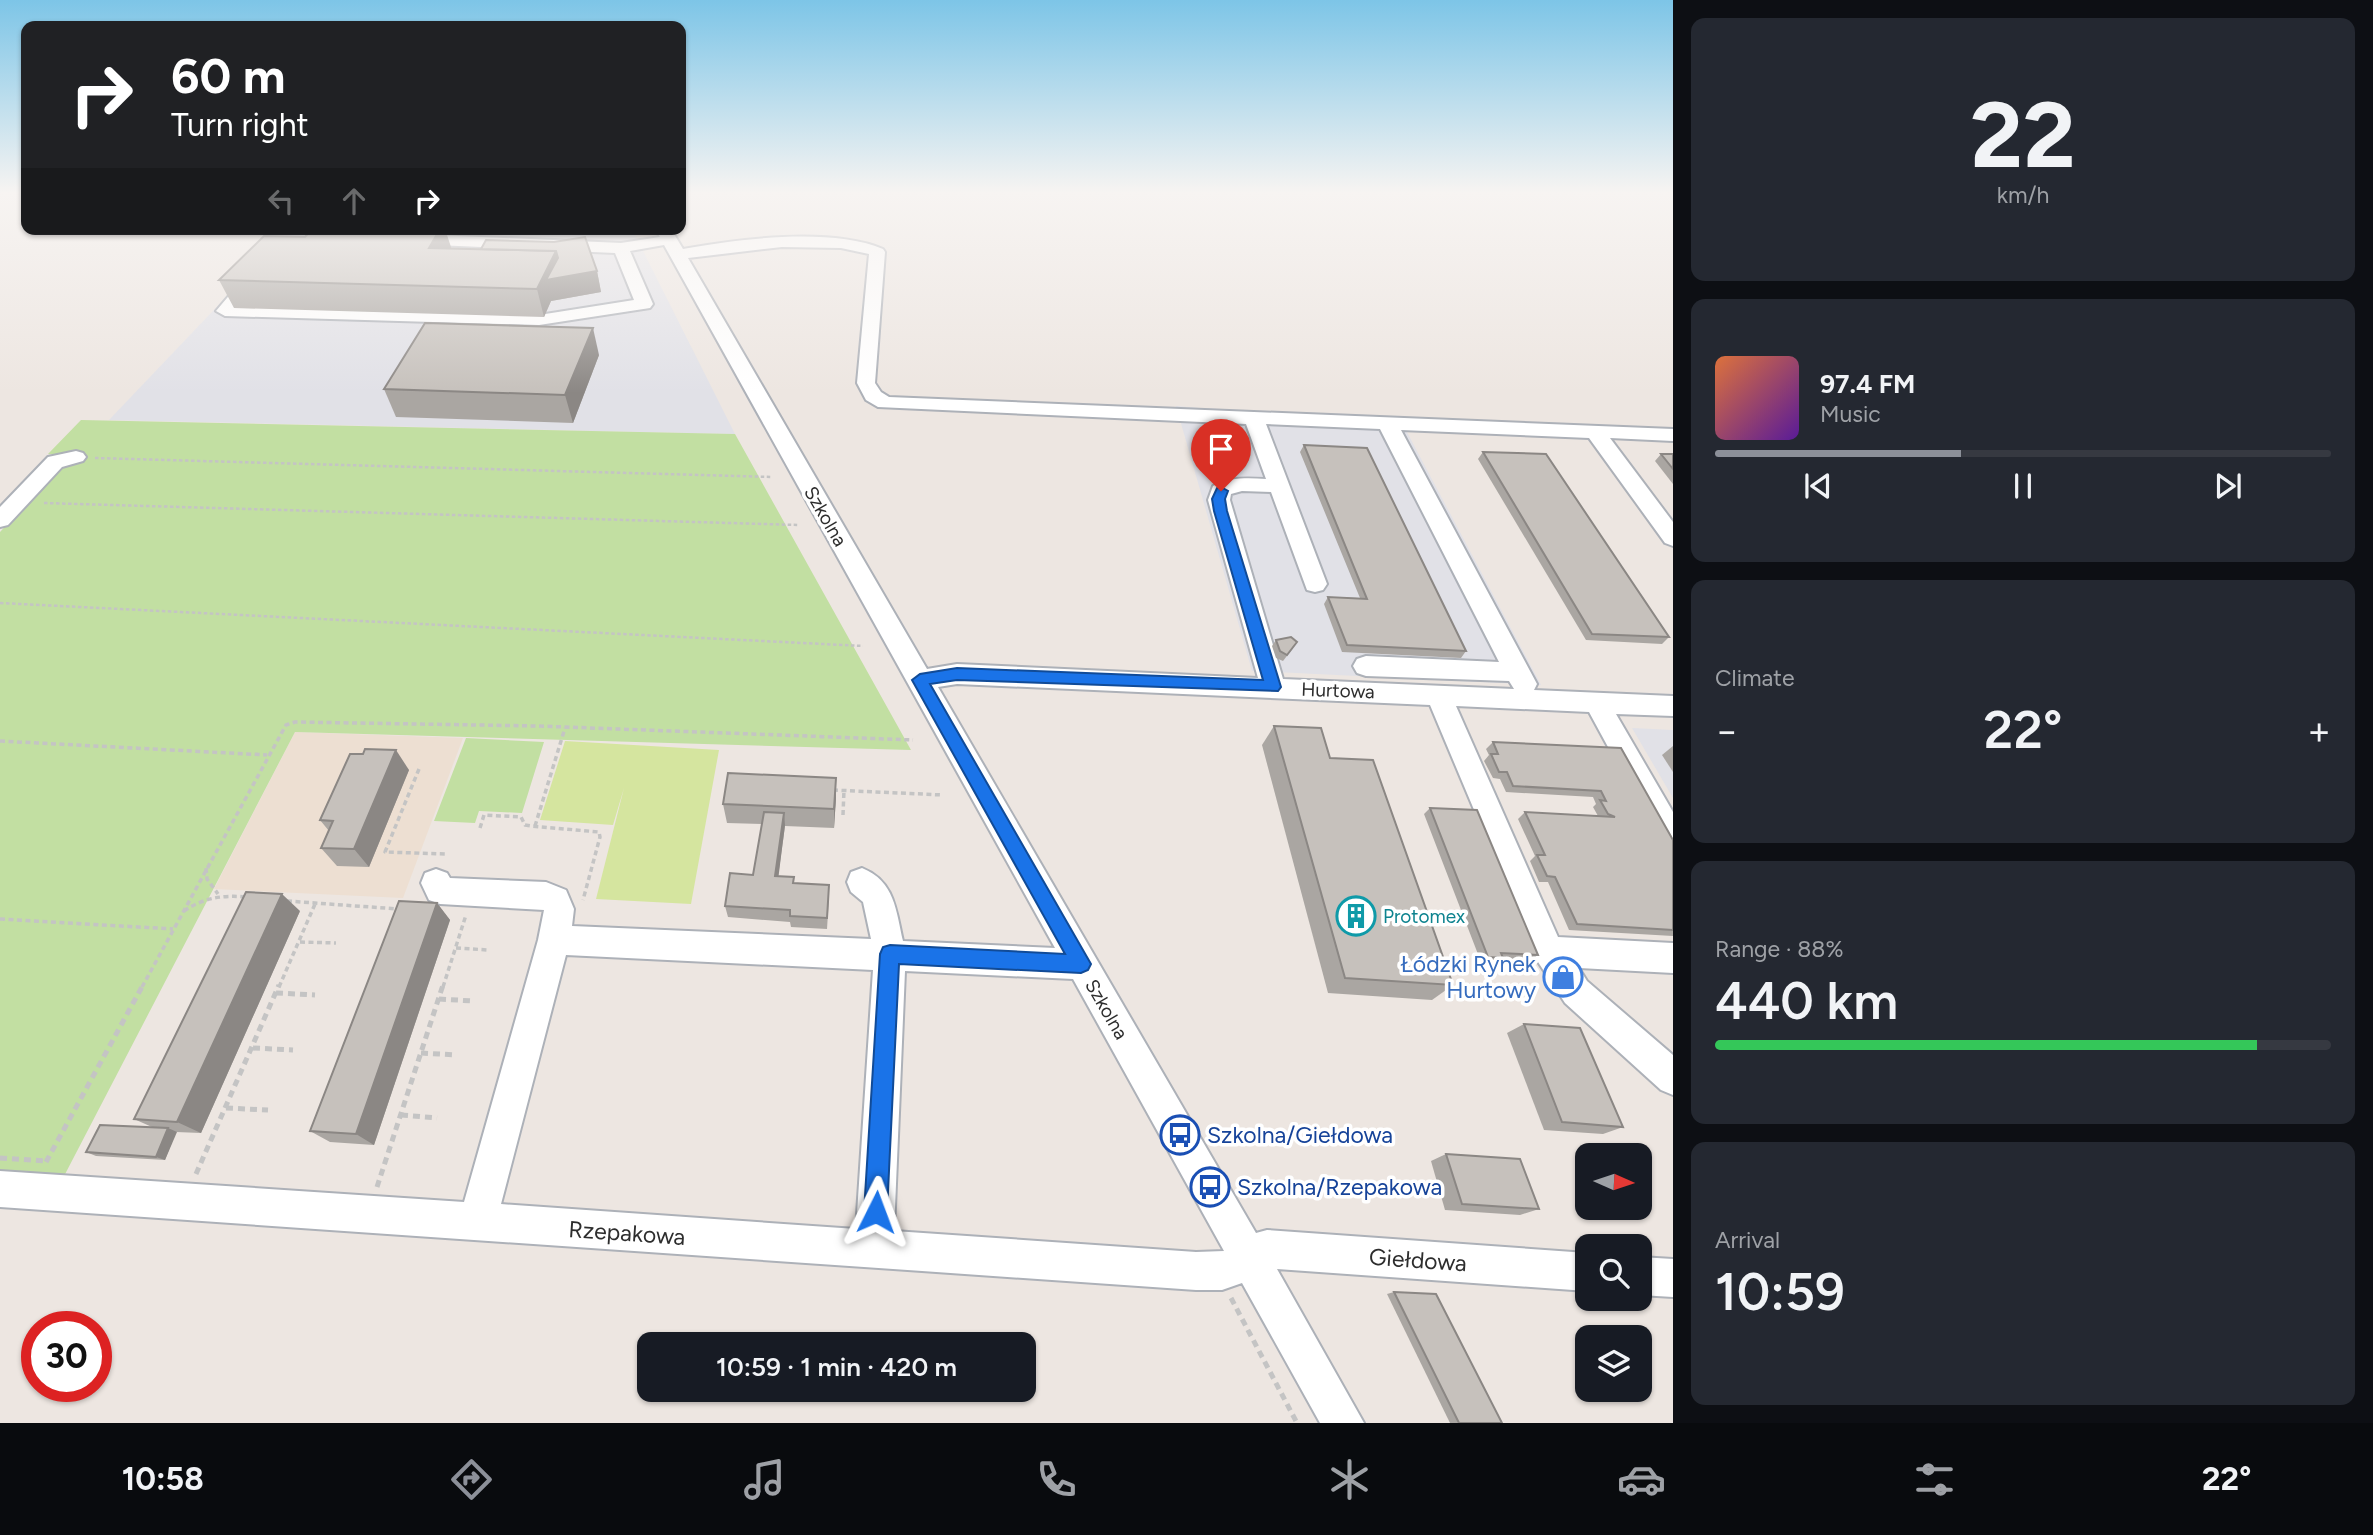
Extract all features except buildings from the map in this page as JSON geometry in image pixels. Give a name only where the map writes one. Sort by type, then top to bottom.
[{"type":"street","points":[[267,264],[235,296],[225,311],[539,320],[577,316],[644,304],[626,260]]},
{"type":"street","name":"Szkolna","points":[[681,260],[1081,964],[1233,1264],[1343,1423]]},
{"type":"street","points":[[876,260],[866,383],[873,396],[885,403],[1673,435]]},
{"type":"street","points":[[1254,418],[1315,584]]},
{"type":"street","points":[[1388,423],[1531,698]]},
{"type":"street","points":[[1595,432],[1673,538]]},
{"type":"street","points":[[0,520],[55,462],[76,457]]},
{"type":"street","points":[[1273,687],[1219,499],[1221,491],[1230,486],[1279,486]]},
{"type":"street","points":[[1366,666],[1517,672]]},
{"type":"street","name":"Hurtowa","points":[[920,680],[957,674],[1673,705]]},
{"type":"street","points":[[1438,694],[1549,951],[1576,992],[1673,1078]]},
{"type":"street","points":[[1596,702],[1673,839]]},
{"type":"street","points":[[862,882],[877,895],[890,954],[874,1250]]},
{"type":"street","points":[[436,883],[440,891],[464,906],[546,896],[555,900],[556,924],[477,1223]]},
{"type":"street","points":[[556,924],[890,954],[1081,964]]},
{"type":"street","points":[[1549,951],[1673,958]]},
{"type":"street","name":"Rzepakowa","points":[[0,1189],[45,1177],[477,1223],[874,1250],[1233,1264]]},
{"type":"street","name":"Giełdowa","points":[[1233,1264],[1267,1249],[1575,1271]]},
{"type":"street","points":[[1652,1277],[1673,1278]]},
{"type":"path","points":[[76,457],[772,477]]},
{"type":"path","points":[[17,502],[798,525]]},
{"type":"path","points":[[0,603],[863,646]]},
{"type":"path","points":[[0,1158],[45,1177],[181,913],[286,725],[304,722],[565,728],[913,740]]},
{"type":"path","points":[[535,826],[565,728]]},
{"type":"path","points":[[0,741],[267,755]]},
{"type":"path","points":[[419,769],[385,852],[446,854]]},
{"type":"path","points":[[820,789],[943,795]]},
{"type":"path","points":[[843,815],[844,790]]},
{"type":"path","points":[[480,828],[484,815],[521,817],[525,825],[599,832],[586,895],[580,904],[556,924]]},
{"type":"path","points":[[206,867],[208,879],[218,894]]},
{"type":"path","points":[[181,913],[206,897],[218,894],[254,898]]},
{"type":"path","points":[[279,900],[412,910]]},
{"type":"path","points":[[195,1177],[315,904]]},
{"type":"path","points":[[377,1189],[456,948],[464,906]]},
{"type":"path","points":[[0,919],[173,929]]},
{"type":"path","points":[[299,942],[337,943]]},
{"type":"path","points":[[456,948],[488,950]]},
{"type":"path","points":[[276,993],[315,995]]},
{"type":"path","points":[[439,999],[472,1002]]},
{"type":"path","points":[[252,1048],[293,1050]]},
{"type":"path","points":[[421,1054],[456,1055]]},
{"type":"path","points":[[226,1108],[268,1110]]},
{"type":"path","points":[[401,1115],[437,1118]]},
{"type":"path","points":[[1233,1264],[1297,1423]]},
{"type":"shaded area","points":[[261,260],[648,260],[735,434],[109,420]]},
{"type":"shaded area","points":[[1176,406],[1297,416],[1400,419],[1541,685],[1252,671]]},
{"type":"shaded area","points":[[1632,728],[1673,730],[1673,798]]},
{"type":"shaded area","points":[[295,732],[463,738],[403,898],[214,889]]},
{"type":"green space","points":[[81,420],[735,434],[911,750],[295,732],[62,1180],[0,1176],[0,532],[71,456],[48,454]]},
{"type":"green space","points":[[466,738],[544,742],[522,813],[479,811],[475,823],[434,821]]},
{"type":"green space","points":[[565,741],[719,750],[691,904],[596,899],[624,788],[613,825],[540,820]]},
{"type":"place","name":"Protomex","points":[[1356,916]]},
{"type":"place","name":"Łódzki Rynek Hurtowy","points":[[1563,977]]},
{"type":"place","name":"Szkolna/Giełdowa","points":[[1180,1135]]},
{"type":"place","name":"Szkolna/Rzepakowa","points":[[1210,1187]]},
{"type":"route","points":[[876,1212],[890,954],[1081,964],[920,680],[957,674],[1273,687],[1221,511],[1221,491]]}]
